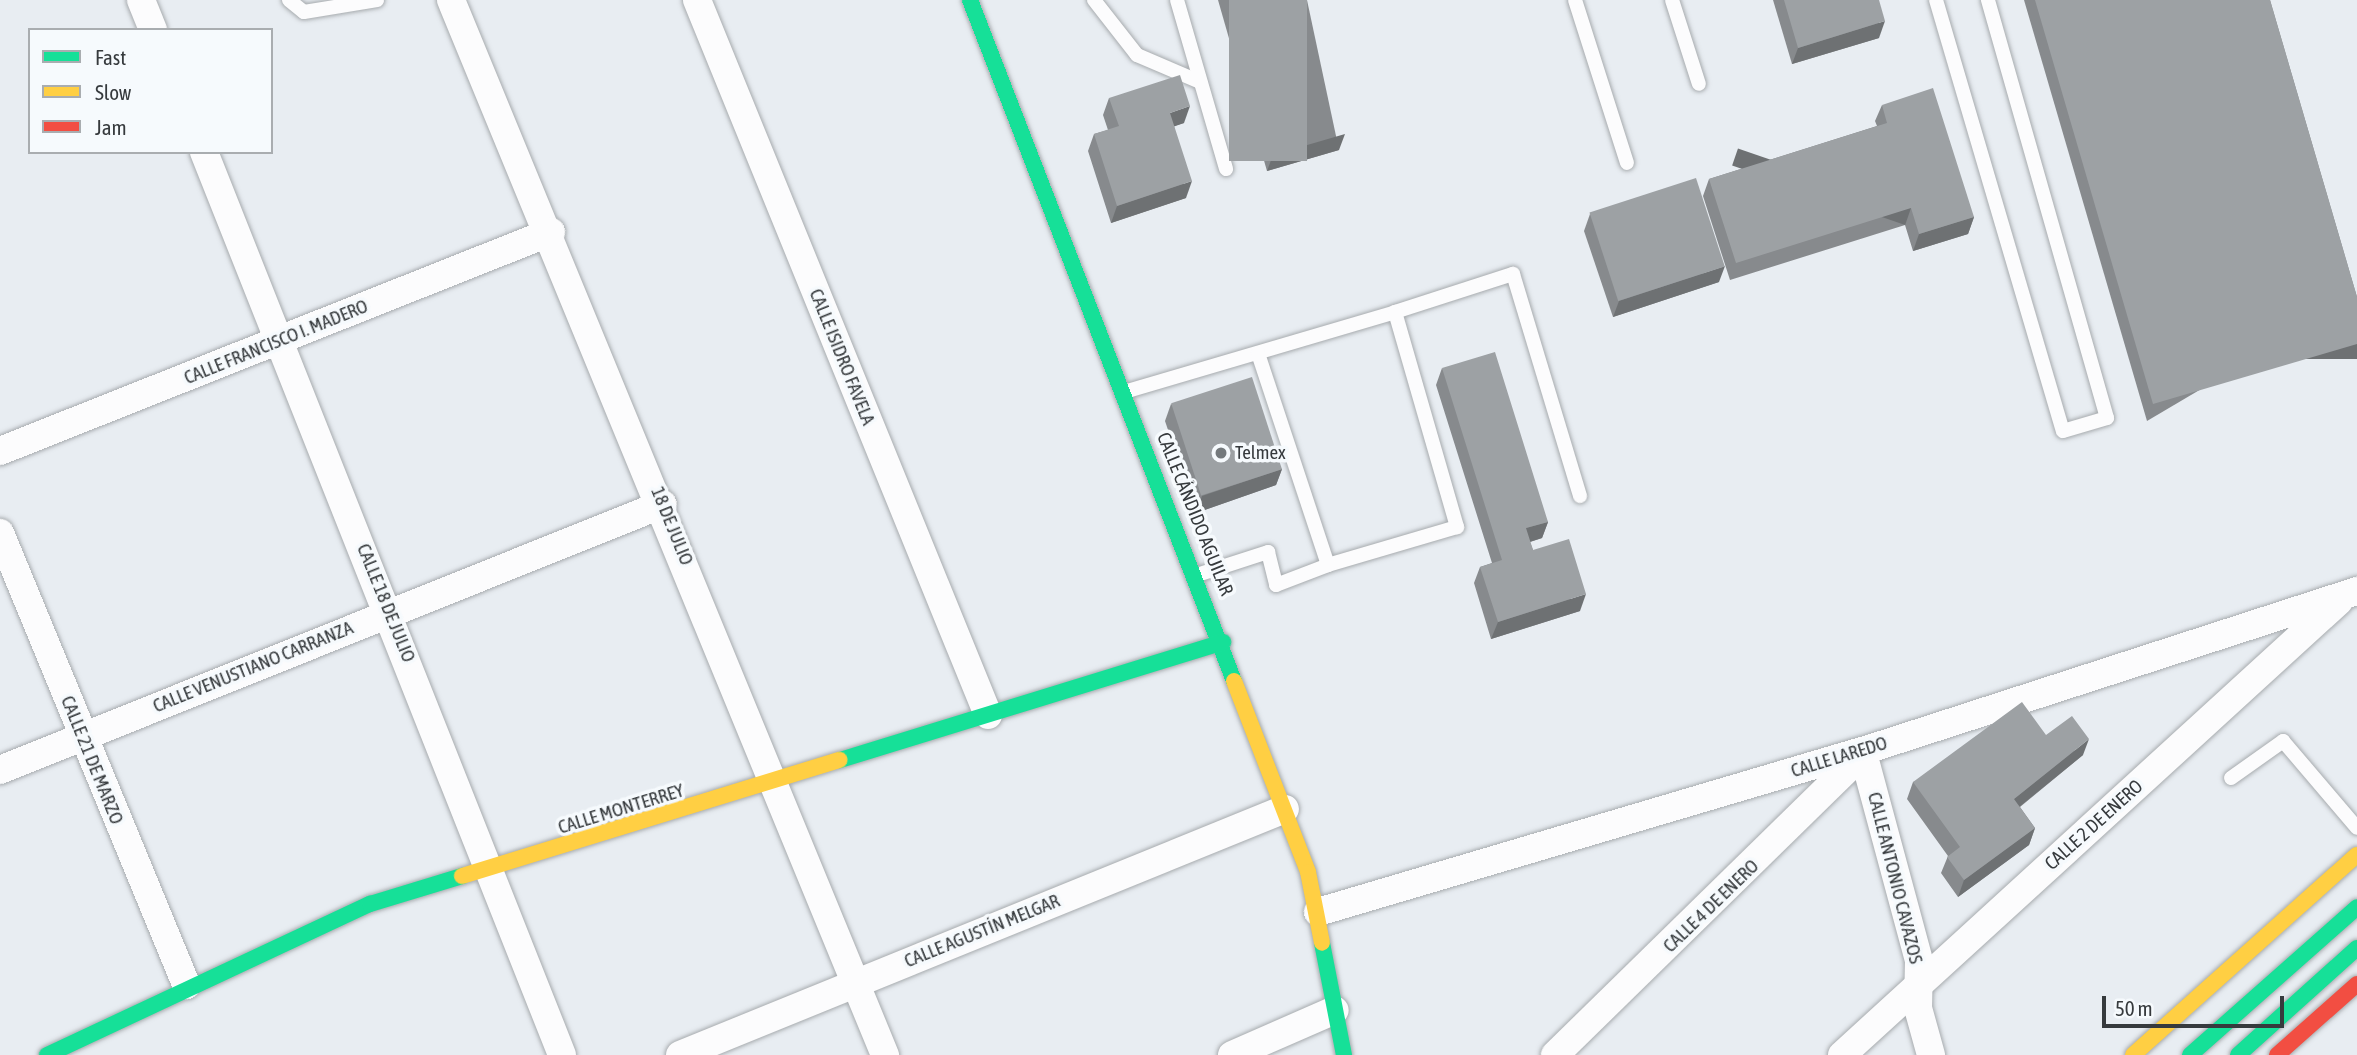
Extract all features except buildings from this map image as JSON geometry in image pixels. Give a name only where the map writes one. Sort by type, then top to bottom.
[{"type":"main road","name":"CALLE CÁNDIDO AGUILAR","points":[[970,0],[1197,575],[1285,809],[1318,912],[1344,1055]]},
{"type":"main road","name":"CALLE MONTERREY","points":[[47,1055],[187,985],[370,904],[775,784],[1223,642]]},
{"type":"main road","points":[[2133,1055],[2357,855]]},
{"type":"main road","points":[[2190,1055],[2357,907]]},
{"type":"main road","points":[[2238,1055],[2357,948]]},
{"type":"main road","points":[[2277,1055],[2357,985]]},
{"type":"street","points":[[141,0],[152,28]]},
{"type":"street","name":"18 DE JULIO","points":[[451,0],[551,232],[886,1055]]},
{"type":"street","name":"CALLE ISIDRO FAVELA","points":[[696,0],[988,715]]},
{"type":"street","name":"CALLE 18 DE JULIO","points":[[205,154],[390,612],[562,1055]]},
{"type":"street","name":"CALLE FRANCISCO I. MADERO","points":[[0,451],[551,232]]},
{"type":"street","name":"CALLE VENUSTIANO CARRANZA","points":[[0,770],[663,504]]},
{"type":"street","name":"CALLE 21 DE MARZO","points":[[0,533],[187,985]]},
{"type":"street","name":"CALLE LAREDO","points":[[1318,912],[1867,751],[2352,593]]},
{"type":"street","name":"CALLE 2 DE ENERO","points":[[1842,1055],[2352,593]]},
{"type":"street","name":"CALLE ANTONIO CAVAZOS","points":[[1867,751],[1919,961],[1919,984],[1931,1055]]},
{"type":"street","name":"CALLE 4 DE ENERO","points":[[1555,1055],[1867,751]]},
{"type":"street","name":"CALLE AGUSTÍN MELGAR","points":[[680,1055],[856,981],[1285,809]]},
{"type":"street","points":[[1232,1055],[1335,1010]]},
{"type":"lane","points":[[289,0],[304,12],[368,1]]},
{"type":"lane","points":[[1094,0],[1137,55],[1199,82]]},
{"type":"lane","points":[[1177,0],[1226,169]]},
{"type":"lane","points":[[1575,0],[1627,163]]},
{"type":"lane","points":[[1672,0],[1699,84]]},
{"type":"lane","points":[[1936,0],[2063,431],[2107,418],[1988,0]]},
{"type":"lane","points":[[1124,392],[1395,312],[1513,274],[1580,496]]},
{"type":"lane","points":[[1197,575],[1268,552],[1276,585],[1328,565],[1457,527],[1395,312]]},
{"type":"lane","points":[[1258,353],[1328,565]]},
{"type":"lane","points":[[2231,778],[2283,741],[2357,828]]},
{"type":"traffic: fast","points":[[970,0],[1234,681]]},
{"type":"traffic: fast","points":[[840,760],[1223,642]]},
{"type":"traffic: fast","points":[[47,1055],[370,904],[462,876]]},
{"type":"traffic: fast","points":[[2190,1055],[2357,907]]},
{"type":"traffic: fast","points":[[1322,943],[1344,1055]]},
{"type":"traffic: fast","points":[[2238,1055],[2357,948]]},
{"type":"traffic: slow","points":[[1234,681],[1308,872],[1322,943]]},
{"type":"traffic: slow","points":[[462,876],[840,760]]},
{"type":"traffic: slow","points":[[2133,1055],[2357,855]]},
{"type":"traffic: jam","points":[[2277,1055],[2357,984]]},
{"type":"place","name":"Telmex","points":[[1221,453]]}]
